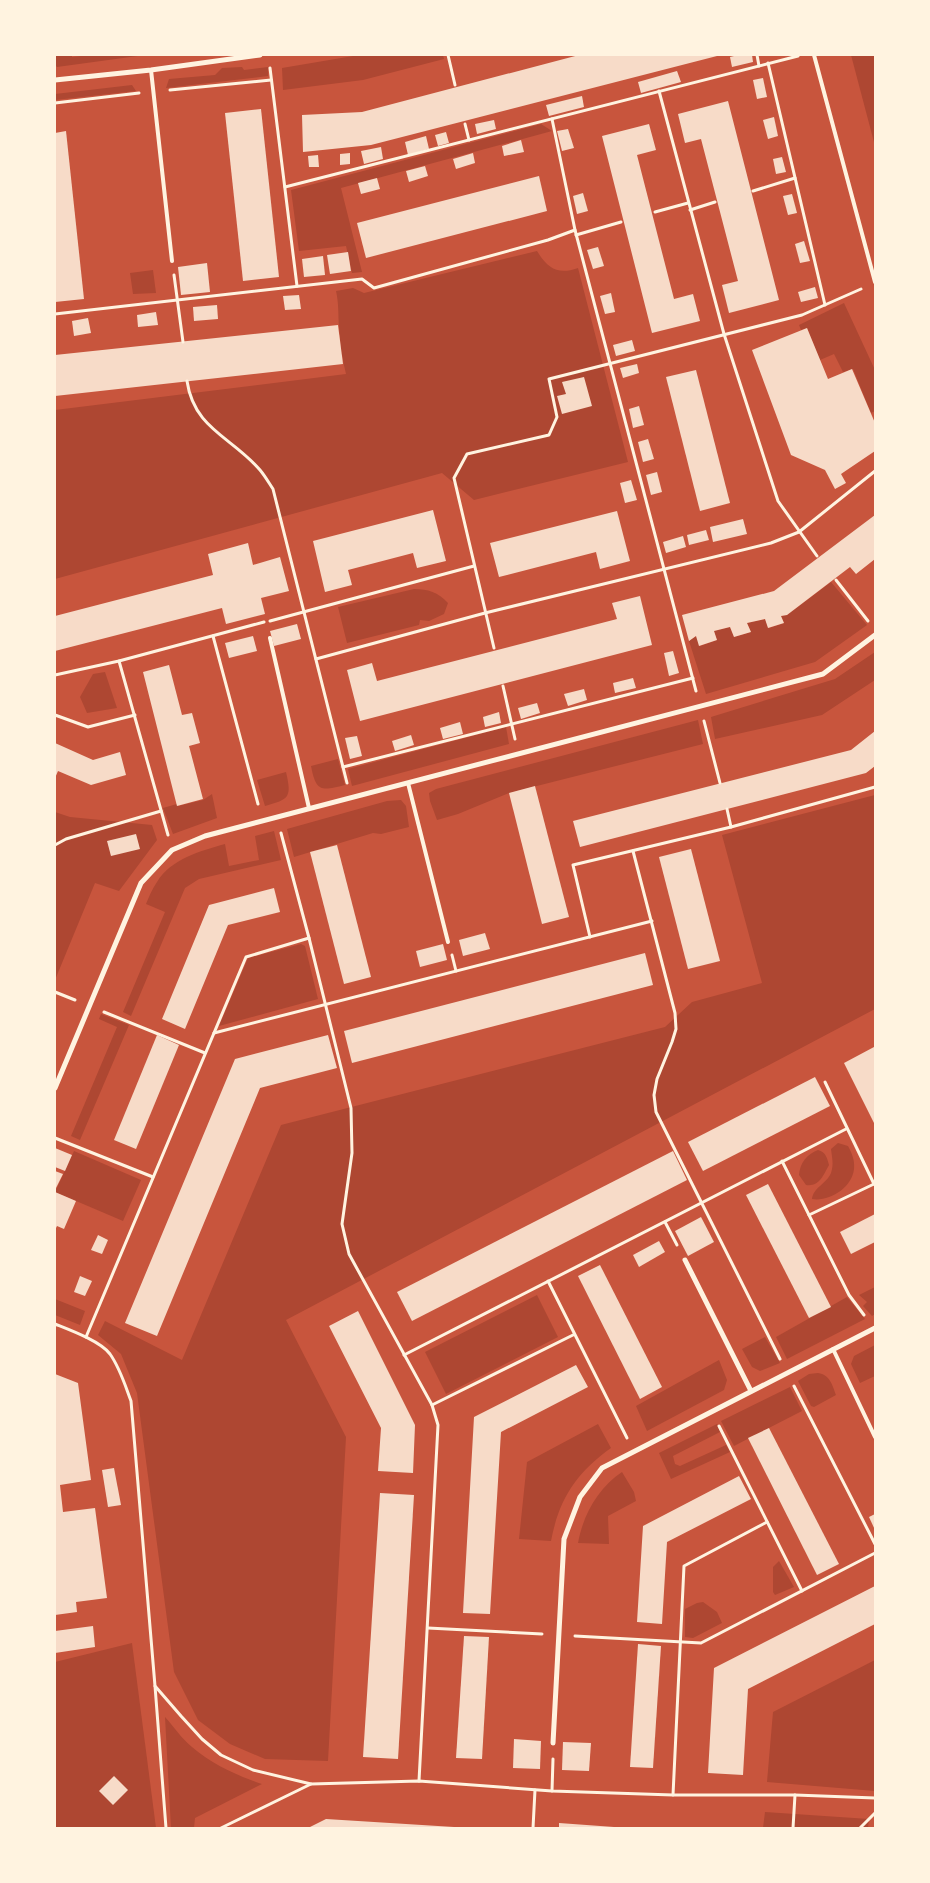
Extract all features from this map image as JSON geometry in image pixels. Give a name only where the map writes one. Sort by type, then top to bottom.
[{"type":"street","points":[[55,80],[151,70],[260,55]]},
{"type":"street","points":[[55,1088],[88,1005],[141,883],[172,850],[205,836],[822,674],[875,635]]},
{"type":"street","points":[[685,1260],[751,1391]]},
{"type":"street","points":[[553,1743],[564,1539],[580,1497],[602,1468],[875,1328]]},
{"type":"lane","points":[[814,55],[875,282]]},
{"type":"lane","points":[[151,70],[172,261]]},
{"type":"lane","points":[[270,638],[310,808]]},
{"type":"lane","points":[[408,783],[448,942]]},
{"type":"lane","points":[[833,1349],[875,1437]]},
{"type":"path","points":[[448,55],[455,84]]},
{"type":"path","points":[[757,55],[759,66]]},
{"type":"path","points":[[285,187],[801,55]]},
{"type":"path","points":[[269,63],[297,286]]},
{"type":"path","points":[[768,64],[825,305]]},
{"type":"path","points":[[659,91],[724,334],[778,501],[817,556]]},
{"type":"path","points":[[552,119],[575,233],[720,783]]},
{"type":"path","points":[[465,124],[469,140]]},
{"type":"path","points":[[753,191],[795,178]]},
{"type":"path","points":[[690,210],[715,202]]},
{"type":"path","points":[[655,212],[688,203]]},
{"type":"path","points":[[55,314],[362,279],[374,288],[539,242],[621,222]]},
{"type":"path","points":[[172,261],[183,342]]},
{"type":"path","points":[[494,648],[454,478],[467,454],[549,434],[557,417],[549,378],[802,315],[867,286]]},
{"type":"path","points":[[187,381],[189,394],[202,420],[259,469],[273,489],[344,767],[693,678]]},
{"type":"path","points":[[316,659],[485,613],[771,543],[799,532],[875,471]]},
{"type":"path","points":[[836,580],[870,624]]},
{"type":"path","points":[[213,636],[262,821]]},
{"type":"path","points":[[119,661],[172,850]]},
{"type":"path","points":[[503,686],[519,754]]},
{"type":"path","points":[[55,716],[88,727],[135,715]]},
{"type":"path","points":[[590,937],[573,866],[731,827],[875,787]]},
{"type":"path","points":[[727,809],[731,827]]},
{"type":"path","points":[[55,845],[66,839],[162,812]]},
{"type":"path","points":[[276,817],[309,938],[351,1108],[352,1152],[342,1224],[349,1254],[432,1405],[438,1425],[418,1781]]},
{"type":"path","points":[[632,851],[652,921],[674,1013],[676,1029],[657,1080],[654,1095],[656,1112],[700,1203],[875,1544]]},
{"type":"path","points":[[214,1034],[652,921]]},
{"type":"path","points":[[86,1337],[246,957],[309,938]]},
{"type":"path","points":[[55,992],[206,1053]]},
{"type":"path","points":[[809,1215],[874,1184],[825,1082]]},
{"type":"path","points":[[404,1355],[846,1129]]},
{"type":"path","points":[[55,1138],[154,1177]]},
{"type":"path","points":[[782,1161],[849,1295],[875,1328]]},
{"type":"path","points":[[665,1222],[685,1260]]},
{"type":"path","points":[[548,1281],[634,1452]]},
{"type":"path","points":[[55,1324],[86,1337],[109,1352],[121,1373],[131,1401],[166,1828]]},
{"type":"path","points":[[432,1405],[573,1334]]},
{"type":"path","points":[[712,1412],[802,1591]]},
{"type":"path","points":[[673,1795],[684,1566],[767,1522]]},
{"type":"path","points":[[428,1628],[701,1643],[875,1553]]},
{"type":"path","points":[[155,1686],[202,1739],[221,1755],[253,1770],[311,1784],[418,1781],[552,1791],[875,1798]]},
{"type":"path","points":[[552,1791],[553,1743]]},
{"type":"path","points":[[221,1828],[311,1784]]},
{"type":"path","points":[[533,1828],[535,1790]]},
{"type":"path","points":[[793,1828],[795,1795]]},
{"type":"path","points":[[860,1828],[875,1813]]},
{"type":"shaded area","points":[[55,55],[72,55],[72,57],[90,55],[145,55],[57,67],[55,65]]},
{"type":"shaded area","points":[[359,55],[443,55],[444,59],[363,80],[283,90],[282,68]]},
{"type":"shaded area","points":[[851,55],[875,55],[875,146]]},
{"type":"shaded area","points":[[242,67],[244,70],[268,67],[268,76],[166,88],[169,79],[215,75],[222,68]]},
{"type":"shaded area","points":[[132,85],[136,91],[55,100],[55,94]]},
{"type":"shaded area","points":[[541,124],[552,131],[341,188],[362,272],[352,273],[346,246],[299,251],[291,190]]},
{"type":"shaded area","points":[[537,251],[545,262],[554,269],[565,271],[578,268],[628,462],[474,500],[442,473],[55,579],[55,410],[346,374],[343,363],[336,291],[353,288],[364,293]]},
{"type":"shaded area","points":[[153,270],[156,293],[133,294],[130,273]]},
{"type":"shaded area","points":[[844,303],[875,370],[875,411],[871,413],[853,369],[843,372],[834,354],[820,360],[807,328],[801,330],[799,325]]},
{"type":"shaded area","points":[[831,582],[867,625],[815,662],[706,694],[689,641],[696,636],[700,646],[717,640],[714,631],[730,627],[734,637],[751,632],[747,623],[765,619],[769,628],[784,623],[781,616],[787,615]]},
{"type":"shaded area","points":[[414,589],[432,592],[444,599],[448,603],[444,614],[429,621],[420,620],[419,625],[347,643],[338,607]]},
{"type":"shaded area","points":[[875,652],[875,680],[822,715],[715,739],[711,717],[835,679]]},
{"type":"shaded area","points":[[105,672],[117,708],[87,713],[80,697],[93,674]]},
{"type":"shaded area","points":[[698,720],[703,744],[509,793],[458,814],[437,820],[430,801],[429,793],[436,789]]},
{"type":"shaded area","points":[[506,727],[509,744],[352,786],[348,769]]},
{"type":"shaded area","points":[[338,759],[345,785],[321,788],[315,781],[311,766]]},
{"type":"shaded area","points":[[286,772],[289,787],[287,796],[265,806],[257,780]]},
{"type":"shaded area","points":[[212,794],[217,818],[173,834],[163,808],[203,800]]},
{"type":"shaded area","points":[[875,795],[875,1009],[286,1320],[346,1437],[328,1761],[265,1759],[230,1744],[198,1720],[174,1672],[137,1393],[121,1354],[98,1335],[105,1321],[182,1360],[281,1125],[665,1027],[692,1002],[762,983],[722,835]]},
{"type":"shaded area","points":[[401,800],[406,806],[409,827],[381,834],[373,833],[294,857],[287,829],[387,801]]},
{"type":"shaded area","points":[[55,812],[70,817],[152,825],[157,840],[119,891],[95,883],[55,980]]},
{"type":"shaded area","points":[[274,831],[281,860],[199,879],[185,888],[131,1016],[123,1012],[165,912],[146,904],[163,874],[170,867],[187,857],[225,844],[229,866],[259,860],[255,836]]},
{"type":"shaded area","points":[[301,944],[305,946],[318,999],[219,1026],[248,958]]},
{"type":"shaded area","points":[[101,1014],[129,1025],[80,1140],[71,1136],[117,1027],[99,1019]]},
{"type":"shaded area","points":[[838,1143],[848,1146],[851,1151],[854,1163],[852,1176],[839,1192],[825,1198],[812,1199],[815,1192],[831,1173],[833,1164],[831,1149]]},
{"type":"shaded area","points":[[818,1150],[827,1158],[829,1165],[823,1177],[814,1184],[806,1185],[799,1175],[801,1167],[807,1157]]},
{"type":"shaded area","points":[[74,1151],[141,1180],[123,1221],[55,1192]]},
{"type":"shaded area","points":[[875,1287],[875,1314],[872,1316],[863,1306],[867,1302],[859,1295]]},
{"type":"shaded area","points":[[537,1295],[558,1337],[446,1394],[425,1352]]},
{"type":"shaded area","points":[[847,1297],[865,1319],[787,1359],[776,1337]]},
{"type":"shaded area","points":[[55,1299],[85,1311],[80,1325],[55,1315]]},
{"type":"shaded area","points":[[765,1337],[780,1363],[760,1371],[752,1367],[742,1349]]},
{"type":"shaded area","points":[[875,1345],[875,1376],[860,1383],[851,1364],[854,1356]]},
{"type":"shaded area","points":[[719,1360],[727,1380],[724,1390],[647,1431],[636,1406]]},
{"type":"shaded area","points":[[818,1373],[828,1378],[836,1395],[814,1407],[811,1406],[798,1381],[809,1374]]},
{"type":"shaded area","points":[[790,1387],[802,1411],[734,1446],[721,1421]]},
{"type":"shaded area","points":[[598,1424],[611,1448],[588,1467],[571,1488],[559,1512],[551,1541],[519,1539],[527,1462]]},
{"type":"shaded area","points":[[717,1424],[720,1432],[673,1456],[675,1464],[680,1466],[726,1445],[730,1452],[671,1479],[659,1453]]},
{"type":"shaded area","points":[[622,1472],[634,1492],[636,1501],[608,1516],[609,1544],[578,1543],[584,1522],[593,1503],[613,1478]]},
{"type":"shaded area","points":[[779,1561],[794,1587],[775,1595],[773,1592],[773,1567]]},
{"type":"shaded area","points":[[703,1602],[717,1612],[722,1623],[693,1638],[685,1637],[685,1609]]},
{"type":"shaded area","points":[[132,1643],[156,1828],[55,1828],[55,1662]]},
{"type":"shaded area","points":[[875,1660],[875,1791],[767,1782],[773,1712]]},
{"type":"shaded area","points":[[165,1717],[188,1744],[208,1759],[234,1773],[262,1784],[195,1818],[194,1828],[171,1828]]},
{"type":"shaded area","points":[[765,1812],[869,1819],[868,1828],[763,1828]]},
{"type":"building","points":[[579,55],[717,56],[371,145],[303,152],[302,115],[362,112]]},
{"type":"building","points":[[752,55],[753,62],[732,67],[730,57]]},
{"type":"building","points":[[677,71],[681,82],[641,93],[638,82]]},
{"type":"building","points":[[763,78],[767,97],[757,99],[753,80]]},
{"type":"building","points":[[582,96],[584,107],[549,116],[546,105]]},
{"type":"building","points":[[728,101],[779,300],[729,313],[722,285],[738,281],[701,139],[685,143],[678,114]]},
{"type":"building","points":[[261,109],[279,277],[243,281],[225,113]]},
{"type":"building","points":[[774,117],[778,136],[768,139],[763,120]]},
{"type":"building","points":[[494,120],[496,129],[477,134],[475,124]]},
{"type":"building","points":[[649,124],[656,150],[637,155],[674,299],[693,294],[700,321],[652,333],[602,136]]},
{"type":"building","points":[[568,129],[574,148],[562,151],[557,131]]},
{"type":"building","points":[[66,131],[84,299],[55,302],[55,133]]},
{"type":"building","points":[[446,132],[449,143],[438,146],[435,135]]},
{"type":"building","points":[[426,136],[429,149],[408,155],[405,142]]},
{"type":"building","points":[[521,140],[524,152],[504,156],[502,146]]},
{"type":"building","points":[[381,147],[383,159],[364,164],[361,151]]},
{"type":"building","points":[[350,153],[350,164],[340,165],[340,154]]},
{"type":"building","points":[[473,153],[475,163],[456,169],[453,159]]},
{"type":"building","points":[[318,155],[319,167],[309,167],[308,156]]},
{"type":"building","points":[[782,157],[786,172],[776,174],[773,159]]},
{"type":"building","points":[[425,166],[428,176],[409,182],[406,171]]},
{"type":"building","points":[[539,176],[547,211],[366,258],[357,223]]},
{"type":"building","points":[[377,178],[380,189],[361,194],[358,183]]},
{"type":"building","points":[[583,193],[588,211],[577,214],[573,196]]},
{"type":"building","points":[[792,194],[797,213],[788,215],[783,196]]},
{"type":"building","points":[[804,241],[810,261],[800,263],[795,244]]},
{"type":"building","points":[[598,247],[604,266],[593,269],[587,250]]},
{"type":"building","points":[[348,252],[351,271],[330,274],[327,255]]},
{"type":"building","points":[[323,256],[325,275],[304,277],[302,259]]},
{"type":"building","points":[[207,263],[210,292],[181,295],[178,267]]},
{"type":"building","points":[[815,287],[818,298],[801,302],[798,292]]},
{"type":"building","points":[[611,293],[615,312],[605,314],[600,296]]},
{"type":"building","points":[[299,295],[301,309],[285,310],[283,296]]},
{"type":"building","points":[[217,305],[218,319],[194,321],[193,307]]},
{"type":"building","points":[[156,312],[158,325],[138,327],[137,315]]},
{"type":"building","points":[[88,318],[91,333],[74,336],[72,321]]},
{"type":"building","points":[[338,325],[343,364],[55,396],[55,355]]},
{"type":"building","points":[[807,328],[828,379],[852,369],[875,423],[875,451],[841,474],[846,483],[835,489],[825,470],[791,455],[752,350]]},
{"type":"building","points":[[632,340],[635,351],[616,356],[613,345]]},
{"type":"building","points":[[637,364],[639,373],[623,378],[620,368]]},
{"type":"building","points":[[696,370],[730,503],[700,511],[666,377]]},
{"type":"building","points":[[584,377],[592,406],[562,414],[557,396],[566,394],[562,382]]},
{"type":"building","points":[[639,406],[644,425],[633,428],[629,409]]},
{"type":"building","points":[[648,439],[654,459],[643,462],[638,442]]},
{"type":"building","points":[[657,472],[662,492],[651,495],[646,475]]},
{"type":"building","points":[[631,480],[637,500],[625,503],[620,483]]},
{"type":"building","points":[[433,510],[446,561],[417,568],[413,553],[348,570],[352,585],[325,592],[313,541]]},
{"type":"building","points":[[617,511],[630,561],[600,569],[596,552],[499,577],[490,543]]},
{"type":"building","points":[[875,515],[875,559],[856,574],[850,567],[787,615],[781,616],[784,623],[768,628],[765,619],[747,623],[751,632],[734,637],[730,627],[714,631],[717,640],[699,646],[696,636],[689,641],[682,615],[774,591]]},
{"type":"building","points":[[743,519],[747,534],[713,542],[710,527]]},
{"type":"building","points":[[706,530],[709,540],[689,545],[687,535]]},
{"type":"building","points":[[683,536],[686,547],[666,553],[663,542]]},
{"type":"building","points":[[248,543],[253,565],[280,557],[289,591],[261,598],[265,614],[226,624],[222,608],[55,651],[55,616],[213,575],[208,554]]},
{"type":"building","points":[[640,596],[652,645],[360,721],[347,670],[372,663],[377,681],[617,619],[612,603]]},
{"type":"building","points":[[297,624],[301,639],[274,646],[270,631]]},
{"type":"building","points":[[253,636],[257,651],[229,658],[225,643]]},
{"type":"building","points":[[673,651],[679,673],[669,676],[664,653]]},
{"type":"building","points":[[169,665],[182,715],[192,713],[200,743],[189,746],[203,799],[177,806],[143,672]]},
{"type":"building","points":[[633,678],[636,688],[615,693],[613,683]]},
{"type":"building","points":[[584,689],[587,700],[568,706],[564,694]]},
{"type":"building","points":[[537,703],[540,713],[521,719],[518,708]]},
{"type":"building","points":[[499,712],[501,723],[485,727],[483,717]]},
{"type":"building","points":[[460,722],[463,734],[443,739],[440,728]]},
{"type":"building","points":[[875,731],[875,766],[866,773],[580,847],[573,821],[851,750]]},
{"type":"building","points":[[411,735],[414,745],[395,751],[392,741]]},
{"type":"building","points":[[357,736],[362,756],[350,759],[345,738]]},
{"type":"building","points":[[55,743],[93,760],[120,752],[126,775],[91,785],[58,771],[55,778]]},
{"type":"building","points":[[535,786],[569,917],[542,924],[509,793]]},
{"type":"building","points":[[136,834],[140,849],[111,856],[107,841]]},
{"type":"building","points":[[337,845],[371,977],[344,984],[310,852]]},
{"type":"building","points":[[691,849],[720,961],[688,969],[659,857]]},
{"type":"building","points":[[274,888],[280,912],[228,925],[185,1029],[162,1019],[209,905]]},
{"type":"building","points":[[485,933],[490,949],[463,956],[459,940]]},
{"type":"building","points":[[443,944],[447,960],[420,967],[416,951]]},
{"type":"building","points":[[645,953],[653,985],[352,1063],[344,1031]]},
{"type":"building","points":[[157,1035],[179,1045],[136,1149],[114,1140]]},
{"type":"building","points":[[328,1035],[337,1068],[260,1088],[157,1336],[125,1323],[235,1059]]},
{"type":"building","points":[[874,1047],[875,1050],[875,1125],[844,1063]]},
{"type":"building","points":[[815,1077],[830,1106],[703,1171],[688,1142]]},
{"type":"building","points":[[55,1148],[72,1155],[65,1171],[55,1167]]},
{"type":"building","points":[[673,1151],[687,1180],[412,1321],[397,1292]]},
{"type":"building","points":[[55,1171],[63,1174],[55,1190]]},
{"type":"building","points":[[768,1184],[831,1307],[809,1318],[746,1195]]},
{"type":"building","points":[[55,1192],[76,1201],[64,1229],[57,1226],[55,1230]]},
{"type":"building","points":[[875,1214],[875,1242],[851,1254],[840,1232]]},
{"type":"building","points":[[701,1217],[714,1242],[688,1256],[675,1231]]},
{"type":"building","points":[[98,1235],[108,1240],[102,1254],[91,1250]]},
{"type":"building","points":[[659,1241],[665,1252],[639,1267],[633,1255]]},
{"type":"building","points":[[600,1265],[662,1387],[640,1399],[578,1276]]},
{"type":"building","points":[[80,1276],[92,1281],[85,1296],[74,1292]]},
{"type":"building","points":[[358,1311],[415,1425],[413,1473],[378,1471],[381,1428],[329,1326]]},
{"type":"building","points":[[576,1365],[588,1387],[501,1432],[490,1614],[463,1613],[474,1417]]},
{"type":"building","points":[[55,1374],[78,1383],[91,1480],[60,1485],[63,1512],[95,1508],[107,1598],[76,1602],[77,1612],[55,1615]]},
{"type":"building","points":[[769,1428],[839,1564],[817,1575],[748,1438]]},
{"type":"building","points":[[114,1468],[121,1505],[108,1507],[102,1470]]},
{"type":"building","points":[[739,1476],[751,1499],[667,1542],[662,1624],[637,1622],[643,1526]]},
{"type":"building","points":[[380,1493],[414,1495],[398,1759],[363,1757]]},
{"type":"building","points":[[875,1514],[875,1530],[869,1517]]},
{"type":"building","points":[[875,1586],[875,1624],[748,1689],[743,1775],[708,1773],[714,1668]]},
{"type":"building","points":[[93,1626],[95,1647],[55,1653],[55,1631]]},
{"type":"building","points":[[464,1636],[489,1637],[482,1759],[456,1758]]},
{"type":"building","points":[[638,1644],[661,1646],[653,1768],[630,1767]]},
{"type":"building","points":[[514,1739],[541,1741],[540,1769],[513,1768]]},
{"type":"building","points":[[563,1742],[591,1743],[589,1771],[562,1770]]},
{"type":"building","points":[[114,1776],[128,1790],[113,1805],[99,1791]]},
{"type":"building","points":[[326,1819],[454,1827],[308,1828]]},
{"type":"building","points":[[559,1823],[614,1827],[614,1828],[559,1828]]}]
